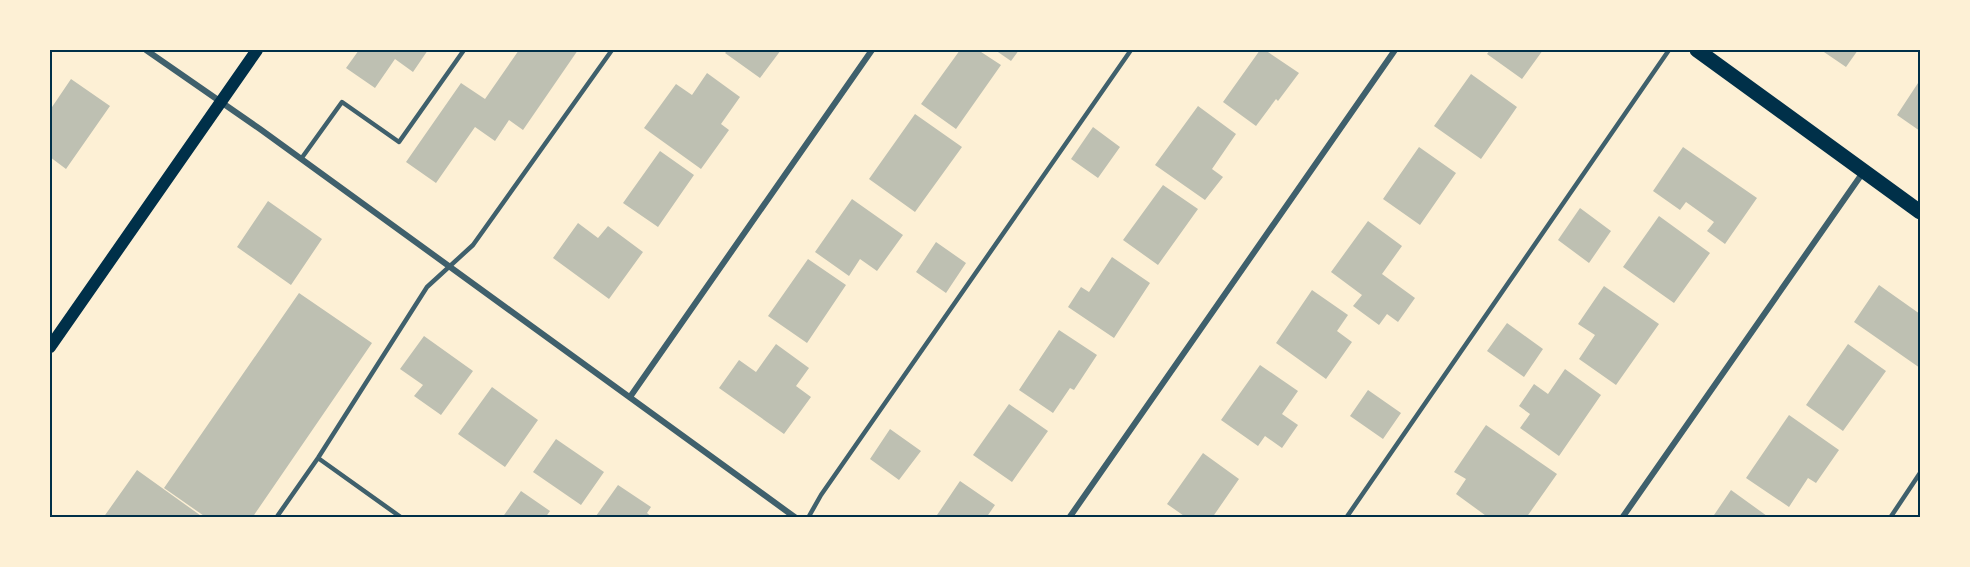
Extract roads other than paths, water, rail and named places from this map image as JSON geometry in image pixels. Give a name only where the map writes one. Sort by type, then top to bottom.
[{"type":"main road","points":[[50,347],[257,50]]},
{"type":"main road","points":[[1697,50],[1920,212]]},
{"type":"street","points":[[146,50],[221,101],[796,518]]},
{"type":"street","points":[[630,398],[872,50]]},
{"type":"street","points":[[1070,518],[1395,50]]},
{"type":"street","points":[[1622,518],[1864,171]]},
{"type":"lane","points":[[301,159],[342,102],[399,142],[464,50]]},
{"type":"lane","points":[[276,518],[318,458],[427,287],[473,244],[612,50]]},
{"type":"lane","points":[[808,518],[821,495],[1131,50]]},
{"type":"lane","points":[[1346,518],[1669,50]]},
{"type":"lane","points":[[318,458],[402,518]]},
{"type":"lane","points":[[1890,518],[1920,473]]}]
